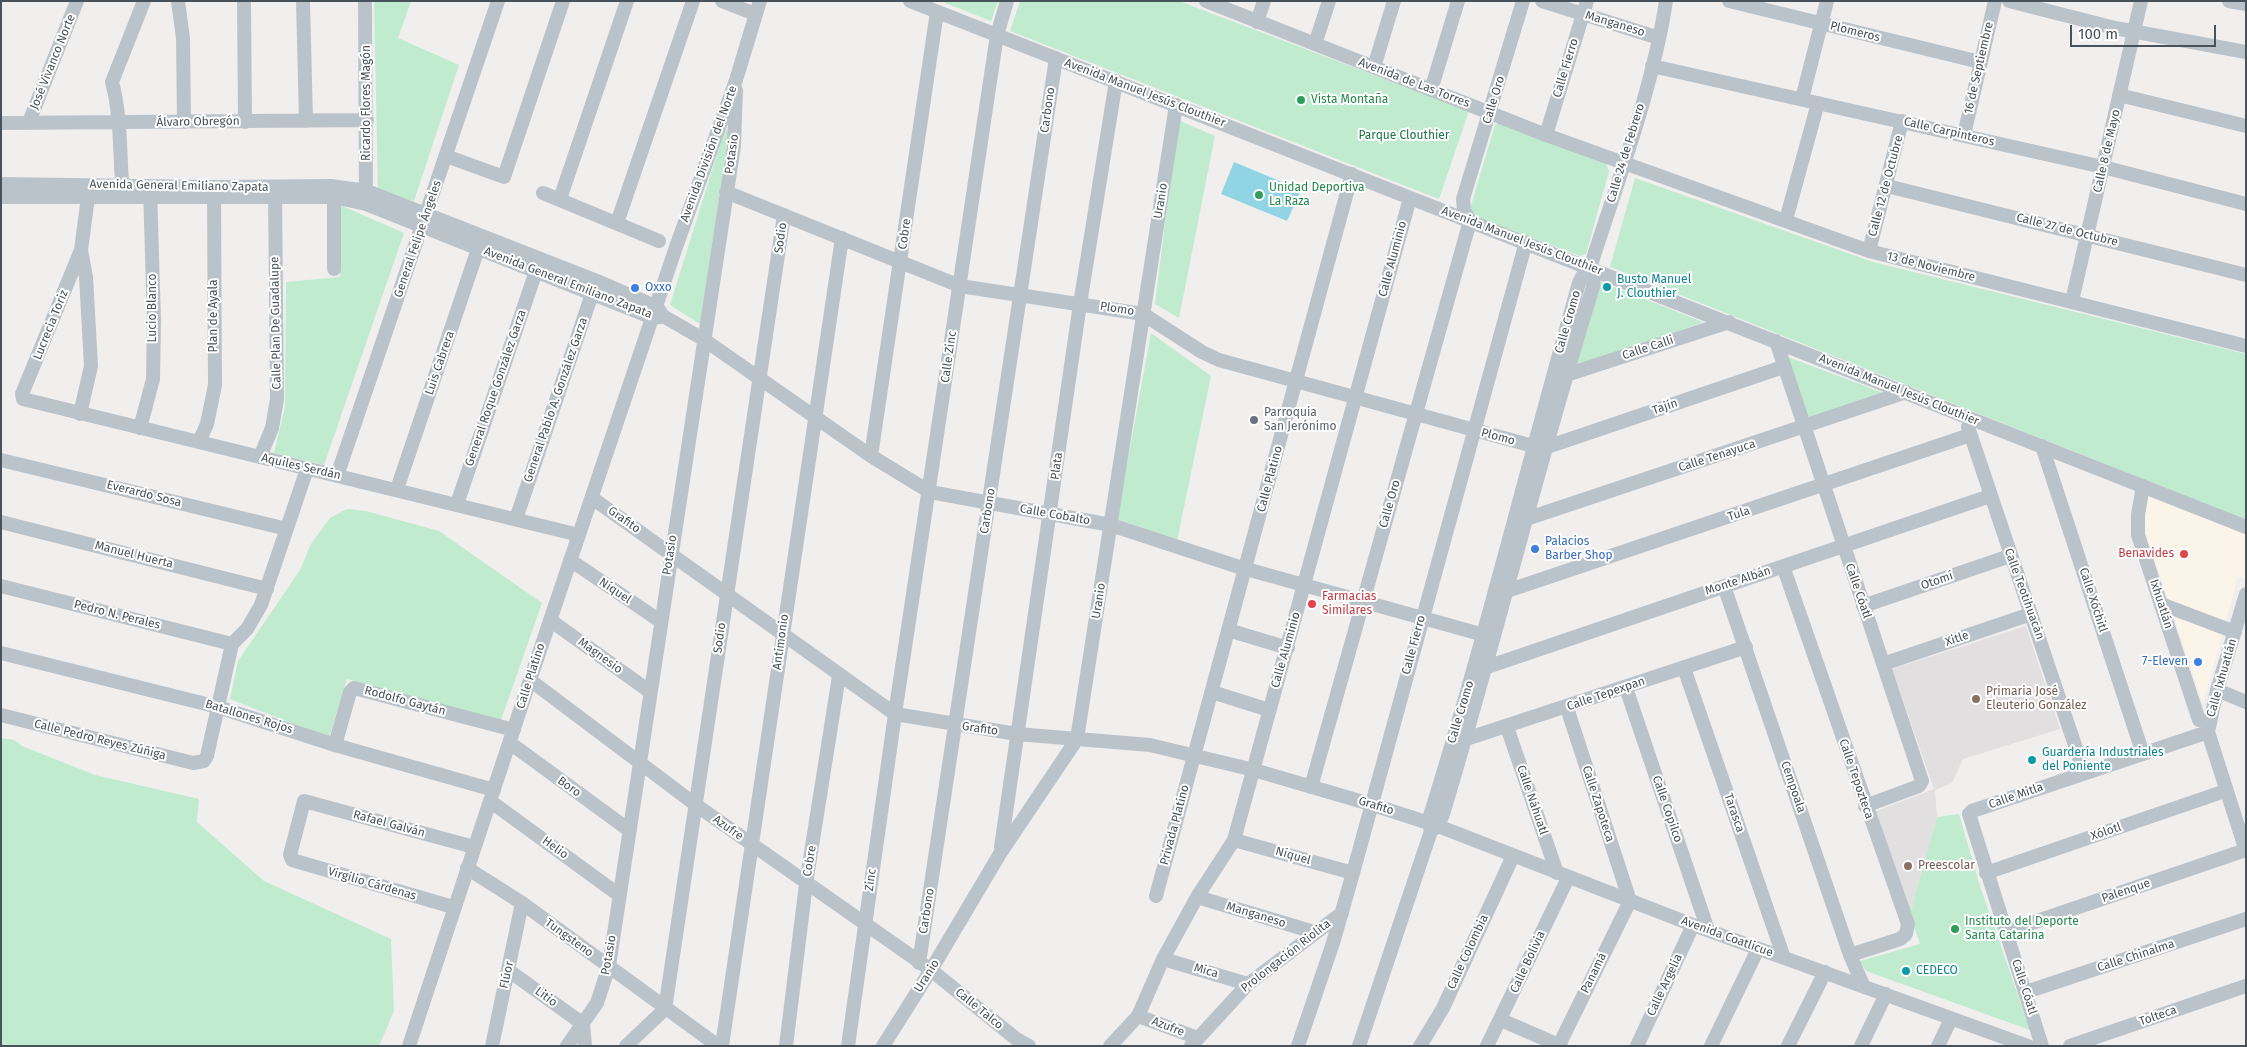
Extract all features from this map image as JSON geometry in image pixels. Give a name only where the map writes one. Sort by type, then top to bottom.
[{"type":"street","name":"José Vivanco Norte","points":[[30,122],[77,1]]},
{"type":"street","points":[[123,191],[119,123],[116,95],[112,82],[144,1]]},
{"type":"street","points":[[116,95],[154,1]]},
{"type":"street","points":[[178,1],[183,38],[184,122]]},
{"type":"street","points":[[244,1],[245,122]]},
{"type":"street","points":[[303,1],[302,35],[306,121]]},
{"type":"street","name":"Ricardo Flores Magón","points":[[365,1],[367,198]]},
{"type":"street","name":"General Felipe Ángeles","points":[[336,476],[498,1]]},
{"type":"street","points":[[446,156],[504,177],[563,1]]},
{"type":"street","points":[[560,199],[627,1]]},
{"type":"street","points":[[618,223],[693,1]]},
{"type":"street","points":[[722,1],[757,8]]},
{"type":"street","name":"Avenida Manuel Jesús Clouthier","points":[[910,1],[1176,104],[2246,527]]},
{"type":"street","name":"Calle Zinc","points":[[895,714],[930,492],[997,35],[1007,1]]},
{"type":"street","name":"Avenida de Las Torres","points":[[1206,1],[1623,164]]},
{"type":"street","points":[[1257,22],[1264,1]]},
{"type":"street","points":[[1315,44],[1329,1]]},
{"type":"street","points":[[1374,67],[1394,1]]},
{"type":"street","points":[[1431,90],[1458,1]]},
{"type":"street","name":"Calle Oro","points":[[1463,199],[1523,1]]},
{"type":"street","name":"Manganeso","points":[[1542,1],[1585,8],[1660,38]]},
{"type":"street","name":"Calle 24 de Febrero","points":[[1590,268],[1660,38],[1666,1]]},
{"type":"street","name":"Plomeros","points":[[1729,1],[1980,62]]},
{"type":"street","points":[[1802,99],[1827,1]]},
{"type":"street","name":"16 de Septiembre","points":[[1964,135],[1995,1]]},
{"type":"street","points":[[2009,1],[2115,28],[2246,52]]},
{"type":"street","name":"Calle 8 de Mayo","points":[[2072,301],[2141,1]]},
{"type":"street","points":[[2229,1],[2246,4]]},
{"type":"street","name":"Avenida División del Norte","points":[[658,314],[736,80],[757,8]]},
{"type":"street","name":"Calle Fierro","points":[[1546,135],[1585,8]]},
{"type":"street","name":"Cobre","points":[[871,456],[937,12]]},
{"type":"street","name":"Carbono","points":[[919,963],[1056,58]]},
{"type":"street","name":"Calle Carpinteros","points":[[1652,66],[2103,167],[2246,204]]},
{"type":"street","name":"Potasio","points":[[567,1046],[599,997],[609,966],[670,552],[736,128],[736,80]]},
{"type":"street","name":"Plata","points":[[1001,852],[1080,304],[1116,81]]},
{"type":"street","points":[[2119,96],[2246,126]]},
{"type":"street","points":[[1786,220],[1818,103]]},
{"type":"street","name":"Uranio","points":[[883,1046],[931,970],[1001,852],[1078,739],[1176,104]]},
{"type":"street","name":"Álvaro Obregón","points":[[1,123],[367,120]]},
{"type":"street","name":"Calle 12 de Octubre","points":[[1869,251],[1902,121]]},
{"type":"street","name":"13 de Noviembre","points":[[1623,164],[1786,220],[1869,251],[2246,346]]},
{"type":"street","name":"Calle Platino","points":[[1194,755],[1352,174]]},
{"type":"street","name":"Avenida General Emiliano Zapata","points":[[1,184],[123,191],[214,193],[275,192],[331,186],[367,198],[658,314]]},
{"type":"street","name":"Calle 27 de Octubre","points":[[1887,186],[2246,275]]},
{"type":"street","name":"Avenida General Emiliano Zapata","points":[[1,197],[88,197],[123,191]]},
{"type":"street","name":"Lucio Blanco","points":[[140,428],[153,379],[154,321],[150,192]]},
{"type":"street","name":"Avenida General Emiliano Zapata","points":[[275,192],[367,198]]},
{"type":"street","name":"Calle Plan De Guadalupe","points":[[260,457],[272,428],[277,399],[275,192]]},
{"type":"street","name":"Plomo","points":[[726,192],[960,286],[1143,314],[1202,352],[1220,360],[1474,431],[1540,447]]},
{"type":"street","name":"Plan de Ayala","points":[[199,442],[207,424],[215,385],[214,193]]},
{"type":"street","points":[[543,193],[659,241]]},
{"type":"street","points":[[80,414],[91,366],[89,319],[81,250],[88,197]]},
{"type":"street","points":[[334,197],[334,270]]},
{"type":"street","name":"Calle Aluminio","points":[[1110,1046],[1138,1016],[1163,959],[1197,897],[1234,840],[1410,198]]},
{"type":"street","points":[[1435,207],[1453,208],[1463,199]]},
{"type":"street","points":[[1463,199],[1464,210],[1470,220]]},
{"type":"street","name":"Sodio","points":[[665,1009],[784,215]]},
{"type":"street","name":"Calle Oro","points":[[1311,787],[1470,220]]},
{"type":"street","name":"Antimonio","points":[[714,1045],[752,845],[842,238]]},
{"type":"street","name":"Calle Fierro","points":[[1298,1046],[1342,913],[1421,618],[1526,242]]},
{"type":"street","name":"Avenida General Emiliano Zapata","points":[[481,243],[536,271],[594,287]]},
{"type":"street","name":"Luis Cabrera","points":[[397,489],[481,243]]},
{"type":"street","name":"Lucrecia Toriz","points":[[23,399],[22,394],[81,250]]},
{"type":"street","name":"Calle Cromo","points":[[1359,1046],[1432,826],[1466,739],[1526,519],[1540,447],[1579,283],[1584,273],[1590,268],[1594,277],[1593,287],[1566,375],[1540,447],[1484,635],[1432,826]]},
{"type":"street","name":"General Roque González Garza","points":[[457,504],[536,271]]},
{"type":"street","name":"General Pablo A. González Garza","points":[[516,519],[594,287]]},
{"type":"street","name":"Calle Cobalto","points":[[658,314],[703,339],[871,456],[930,492],[1111,525],[1145,538],[1246,569],[1484,635]]},
{"type":"street","name":"Calle Platino","points":[[409,1046],[453,907],[570,560],[658,314]]},
{"type":"street","name":"Calle Calli","points":[[1566,375],[1729,322]]},
{"type":"street","name":"Calle Cóatl","points":[[1776,341],[1922,784],[1865,806]]},
{"type":"street","name":"Tajín","points":[[1540,447],[1783,367]]},
{"type":"street","name":"Calle Tenayuca","points":[[1526,519],[1804,428],[1906,392]]},
{"type":"street","name":"Aquiles Serdán","points":[[23,399],[579,535]]},
{"type":"street","name":"Calle Teotihuacán","points":[[1965,416],[2010,556],[2032,614],[2084,772]]},
{"type":"street","name":"Tula","points":[[1507,591],[1970,435]]},
{"type":"street","name":"Calle Xóchitl","points":[[2042,446],[2143,754]]},
{"type":"street","name":"Everardo Sosa","points":[[1,460],[287,529]]},
{"type":"street","points":[[218,706],[232,644],[253,620],[267,588],[306,469]]},
{"type":"street","name":"Ixhuatlán","points":[[2143,486],[2138,515],[2138,535],[2199,720]]},
{"type":"street","name":"Monte Albán","points":[[1487,667],[1990,496]]},
{"type":"street","name":"Grafito","points":[[592,498],[670,552],[839,676],[895,714],[1017,734],[1139,744],[1194,755],[1254,770],[1370,804],[1432,826]]},
{"type":"street","name":"Manuel Huerta","points":[[1,522],[267,588]]},
{"type":"street","name":"Otomí","points":[[1863,606],[2010,556]]},
{"type":"street","name":"Níquel","points":[[570,560],[660,621]]},
{"type":"street","name":"Calle Tepozteca","points":[[1783,566],[1865,806],[1906,918],[1908,931],[1900,939],[1850,955]]},
{"type":"street","name":"Pedro N. Perales","points":[[1,586],[232,644]]},
{"type":"street","name":"Cempoala","points":[[1724,586],[1850,955],[1864,987]]},
{"type":"street","name":"Calle Ixhuatlán","points":[[2208,732],[2217,690],[2235,632],[2243,618],[2246,594]]},
{"type":"street","points":[[2161,604],[2235,632]]},
{"type":"street","name":"Xitle","points":[[1883,664],[2032,614]]},
{"type":"street","name":"Magnesio","points":[[550,620],[649,692]]},
{"type":"street","points":[[1228,630],[1288,648]]},
{"type":"street","name":"Calle Tepexpan","points":[[1466,739],[1566,708],[1746,647]]},
{"type":"street","name":"Batallones Rojos","points":[[1,653],[218,706],[492,795]]},
{"type":"street","name":"Tarasca","points":[[1684,668],[1784,958]]},
{"type":"street","name":"Cobre","points":[[786,1046],[806,884],[839,676]]},
{"type":"street","name":"Azufre","points":[[530,680],[696,805],[931,970]]},
{"type":"street","name":"Rodolfo Gaytán","points":[[335,745],[350,692],[354,688],[512,736]]},
{"type":"street","name":"Calle Copilco","points":[[1626,688],[1708,930]]},
{"type":"street","points":[[2217,690],[2246,702]]},
{"type":"street","points":[[1212,692],[1269,710]]},
{"type":"street","name":"Calle Pedro Reyes Zúñiga","points":[[1,715],[200,763],[207,756],[218,706]]},
{"type":"street","name":"Calle Zapoteca","points":[[1566,708],[1630,901]]},
{"type":"street","name":"Zinc","points":[[848,1046],[895,714]]},
{"type":"street","name":"Calle Náhuatl","points":[[1507,726],[1562,875]]},
{"type":"street","points":[[2208,732],[2225,791],[2246,851]]},
{"type":"street","name":"Calle Mitla","points":[[1969,814],[1972,811],[2084,772],[2208,732]]},
{"type":"street","name":"Boro","points":[[512,736],[629,830]]},
{"type":"street","name":"Privada Platino","points":[[1156,896],[1194,755]]},
{"type":"street","name":"Xólotl","points":[[1986,873],[2225,791]]},
{"type":"street","name":"Helio","points":[[492,795],[619,895]]},
{"type":"street","name":"Rafael Galván","points":[[292,860],[290,855],[304,801],[474,847]]},
{"type":"street","name":"Calle Cóatl","points":[[1969,814],[2042,1046]]},
{"type":"street","name":"Avenida Coatlicue","points":[[1432,826],[1693,925],[1951,1018],[2012,1043],[2028,1046]]},
{"type":"street","name":"Níquel","points":[[1234,840],[1353,873]]},
{"type":"street","name":"Palenque","points":[[2006,932],[2246,851]]},
{"type":"street","name":"Calle Colombia","points":[[1420,1046],[1442,1008],[1512,856]]},
{"type":"street","name":"Virgilio Cárdenas","points":[[292,860],[453,907]]},
{"type":"street","name":"Tungsteno","points":[[467,868],[522,903],[714,1045]]},
{"type":"street","name":"Calle Bolivia","points":[[1487,1046],[1501,1020],[1562,875]]},
{"type":"street","name":"Manganeso","points":[[1197,897],[1314,932]]},
{"type":"street","name":"Panamá","points":[[1560,1045],[1630,901]]},
{"type":"street","name":"Flúor","points":[[496,1044],[508,970],[522,903]]},
{"type":"street","name":"Prolongación Riolita","points":[[1198,1043],[1212,1023],[1248,984],[1314,932],[1342,913]]},
{"type":"street","name":"Calle Chinalma","points":[[2026,992],[2246,919]]},
{"type":"street","name":"Calle Argelia","points":[[1637,1046],[1693,925]]},
{"type":"street","points":[[1711,1046],[1758,948]]},
{"type":"street","name":"Mica","points":[[1163,959],[1248,984]]},
{"type":"street","name":"Litio","points":[[508,970],[583,1024]]},
{"type":"street","name":"Calle Talco","points":[[931,970],[1015,1038],[1029,1046]]},
{"type":"street","points":[[1788,1046],[1825,972]]},
{"type":"street","name":"Tolteca","points":[[2070,1046],[2246,986]]},
{"type":"street","points":[[1861,1046],[1886,994]]},
{"type":"street","points":[[626,1046],[665,1009]]},
{"type":"street","name":"Azufre","points":[[1138,1016],[1198,1043]]},
{"type":"street","points":[[1938,1046],[1951,1018]]},
{"type":"street","points":[[1501,1020],[1560,1045]]},
{"type":"street","points":[[583,1024],[585,1046]]},
{"type":"shaded area","points":[[2147,495],[2246,534],[2246,579],[2238,577],[2203,703],[2142,523]]},
{"type":"shaded area","name":"Primaria José Eleuterio González","points":[[2026,626],[2060,729],[1963,759],[1952,783],[1935,790],[1937,817],[1910,914],[1874,812],[1934,789],[1892,669]]},
{"type":"green space","points":[[374,1],[411,1],[398,38],[459,65],[414,201],[378,192]]},
{"type":"green space","points":[[940,1],[998,1],[991,21]]},
{"type":"green space","name":"Parque Clouthier","points":[[1020,1],[1179,1],[1469,111],[1439,199],[1010,31]]},
{"type":"green space","points":[[1178,120],[1215,136],[1179,318],[1155,304]]},
{"type":"green space","points":[[1500,122],[1606,163],[1609,171],[1586,254],[1580,256],[1473,216],[1470,209],[1495,125]]},
{"type":"green space","points":[[725,129],[729,132],[700,324],[670,305]]},
{"type":"green space","points":[[1635,178],[1873,262],[2246,354],[2246,520],[1610,267]]},
{"type":"green space","points":[[340,205],[404,233],[324,465],[274,453],[285,407],[286,282],[340,277]]},
{"type":"green space","points":[[1599,281],[1703,322],[1574,369]]},
{"type":"green space","points":[[1151,333],[1211,376],[1177,541],[1117,519]]},
{"type":"green space","points":[[1785,356],[1889,395],[1809,419]]},
{"type":"green space","points":[[347,509],[366,511],[439,531],[542,603],[501,720],[347,679],[329,738],[230,699],[238,661],[300,570],[311,544],[330,518]]},
{"type":"green space","points":[[1,738],[14,740],[22,746],[95,775],[199,799],[197,822],[264,881],[391,939],[394,1011],[379,1046],[1,1046]]},
{"type":"green space","name":"Instituto del Deporte Santa Catarina","points":[[1959,814],[1979,883],[2030,1030],[1866,971],[1860,961],[1920,944],[1910,914],[1937,817]]},
{"type":"water","points":[[1234,162],[1301,190],[1287,221],[1221,194]]},
{"type":"place","name":"Vista Montaña","points":[[1301,100]]},
{"type":"place","name":"Unidad Deportiva La Raza","points":[[1259,195]]},
{"type":"place","name":"Busto Manuel J. Clouthier","points":[[1607,287]]},
{"type":"place","name":"Oxxo","points":[[635,288]]},
{"type":"place","name":"Parroquia San Jerónimo","points":[[1254,420]]},
{"type":"place","name":"Palacios Barber Shop","points":[[1535,549]]},
{"type":"place","name":"Benavides","points":[[2184,554]]},
{"type":"place","name":"Farmacias Similares","points":[[1312,604]]},
{"type":"place","name":"7-Eleven","points":[[2198,662]]},
{"type":"place","name":"Primaria José Eleuterio González","points":[[1976,699]]},
{"type":"place","name":"Guardería Industriales del Poniente","points":[[2032,760]]},
{"type":"place","name":"Preescolar","points":[[1908,866]]},
{"type":"place","name":"Instituto del Deporte Santa Catarina","points":[[1955,929]]},
{"type":"place","name":"CEDECO","points":[[1906,971]]}]
